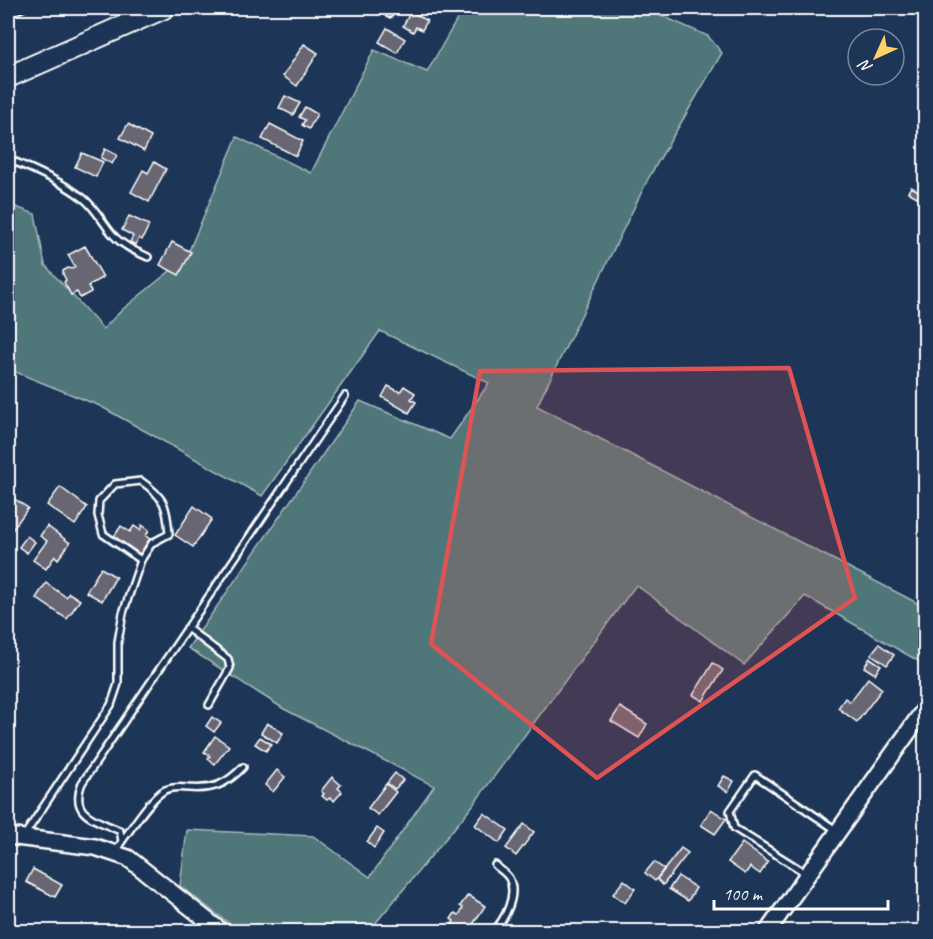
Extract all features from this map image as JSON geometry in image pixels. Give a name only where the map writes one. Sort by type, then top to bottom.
[{"type":"highway","points":[[8,77],[164,8]]},
{"type":"street","points":[[767,932],[926,707]]},
{"type":"street","points":[[15,837],[95,847],[118,846],[222,932]]},
{"type":"lane","points":[[8,159],[27,166],[83,198],[116,238],[148,258]]},
{"type":"lane","points":[[118,846],[120,831],[87,816],[79,808],[77,795],[82,783],[345,396]]},
{"type":"lane","points":[[15,837],[111,705],[118,684],[118,642],[123,613],[141,560],[152,543],[169,534],[167,513],[157,492],[141,481],[115,484],[99,501],[98,515],[103,534],[141,560]]},
{"type":"lane","points":[[187,628],[228,659],[230,668],[209,705]]},
{"type":"lane","points":[[118,846],[153,799],[163,791],[182,787],[219,786],[231,779],[243,767]]},
{"type":"lane","points":[[807,874],[734,828],[730,811],[755,775],[837,831]]},
{"type":"lane","points":[[493,932],[507,911],[512,893],[509,878],[495,865]]},
{"type":"highlighted area","points":[[789,368],[855,598],[597,778],[431,644],[480,371]]},
{"type":"green space","points":[[472,8],[644,8],[708,36],[722,53],[649,177],[537,406],[925,607],[925,665],[805,596],[744,665],[636,585],[470,809],[369,931],[239,931],[180,886],[187,830],[313,836],[370,877],[434,786],[284,709],[188,648],[360,401],[450,439],[489,383],[380,331],[262,496],[100,406],[8,369],[8,204],[35,214],[45,265],[103,329],[123,309],[186,258],[237,137],[311,173],[374,50],[427,72],[460,14]]},
{"type":"building","points":[[411,11],[427,21],[422,30],[416,27],[413,32],[403,26]]},
{"type":"building","points":[[387,28],[405,39],[397,53],[379,42]]},
{"type":"building","points":[[304,44],[318,53],[297,86],[283,76]]},
{"type":"building","points":[[285,96],[300,103],[293,115],[279,108]]},
{"type":"building","points":[[305,107],[317,114],[309,129],[302,125],[305,120],[299,117]]},
{"type":"building","points":[[128,124],[151,137],[144,151],[120,138]]},
{"type":"building","points":[[270,124],[303,141],[296,156],[262,139]]},
{"type":"building","points":[[105,149],[117,155],[112,164],[101,158]]},
{"type":"building","points":[[82,153],[103,162],[96,177],[75,167]]},
{"type":"building","points":[[154,162],[166,169],[149,202],[131,192],[143,170],[148,173]]},
{"type":"building","points":[[911,187],[926,195],[926,202],[908,192]]},
{"type":"building","points":[[129,216],[149,225],[142,240],[139,238],[136,245],[130,242],[133,236],[122,230]]},
{"type":"building","points":[[172,242],[191,252],[179,275],[160,265]]},
{"type":"building","points":[[85,246],[103,277],[88,286],[91,292],[80,298],[77,292],[71,295],[64,282],[66,280],[63,271],[75,267],[68,255]]},
{"type":"building","points":[[388,386],[400,392],[404,386],[415,393],[411,399],[416,402],[409,413],[382,397]]},
{"type":"building","points":[[60,487],[87,507],[75,525],[47,505]]},
{"type":"building","points":[[10,496],[28,508],[8,536],[8,500]]},
{"type":"building","points":[[194,506],[212,519],[193,547],[175,535]]},
{"type":"building","points":[[142,525],[149,530],[146,536],[150,539],[139,556],[113,538],[121,526],[130,532],[134,526],[140,530]]},
{"type":"building","points":[[47,526],[70,543],[58,559],[55,556],[46,569],[33,560],[47,541],[40,536]]},
{"type":"building","points":[[27,536],[35,542],[27,553],[19,547]]},
{"type":"building","points":[[101,568],[116,577],[102,601],[86,592]]},
{"type":"building","points":[[46,583],[66,597],[69,593],[80,600],[67,619],[36,598]]},
{"type":"building","points":[[879,644],[894,655],[887,665],[871,654]]},
{"type":"building","points":[[870,658],[881,665],[875,674],[864,667]]},
{"type":"building","points":[[713,663],[723,670],[703,701],[693,695]]},
{"type":"building","points":[[868,678],[882,689],[857,722],[838,708],[845,698],[850,702]]},
{"type":"building","points":[[620,707],[647,724],[639,738],[611,721]]},
{"type":"building","points":[[212,717],[221,723],[214,732],[206,726]]},
{"type":"building","points":[[267,723],[283,733],[277,743],[261,733]]},
{"type":"building","points":[[215,736],[229,746],[215,764],[204,752]]},
{"type":"building","points":[[260,737],[271,744],[266,751],[255,744]]},
{"type":"building","points":[[277,770],[285,777],[273,792],[265,785]]},
{"type":"building","points":[[395,773],[403,780],[395,789],[387,783]]},
{"type":"building","points":[[724,776],[734,781],[728,792],[718,786]]},
{"type":"building","points":[[332,777],[341,785],[338,788],[342,792],[334,801],[330,798],[327,800],[322,796],[324,794],[321,791]]},
{"type":"building","points":[[386,784],[396,792],[378,815],[368,808]]},
{"type":"building","points":[[711,809],[726,819],[715,834],[701,825]]},
{"type":"building","points":[[484,813],[508,830],[499,843],[475,825]]},
{"type":"building","points":[[524,824],[534,832],[516,856],[506,848]]},
{"type":"building","points":[[377,828],[384,833],[374,848],[367,842]]},
{"type":"building","points":[[742,843],[768,862],[760,874],[750,867],[745,874],[728,862]]},
{"type":"building","points":[[681,848],[688,853],[663,885],[657,879]]},
{"type":"building","points":[[654,862],[664,869],[655,881],[645,873]]},
{"type":"building","points":[[33,869],[62,885],[55,897],[26,882]]},
{"type":"building","points":[[678,876],[696,888],[688,901],[669,889]]},
{"type":"building","points":[[624,880],[635,889],[625,903],[613,894]]},
{"type":"building","points":[[468,895],[485,906],[468,932],[464,932],[452,924],[454,921],[451,919],[455,913],[459,915],[463,908],[460,906]]},
{"type":"railway","points":[[8,16],[27,8]]}]
